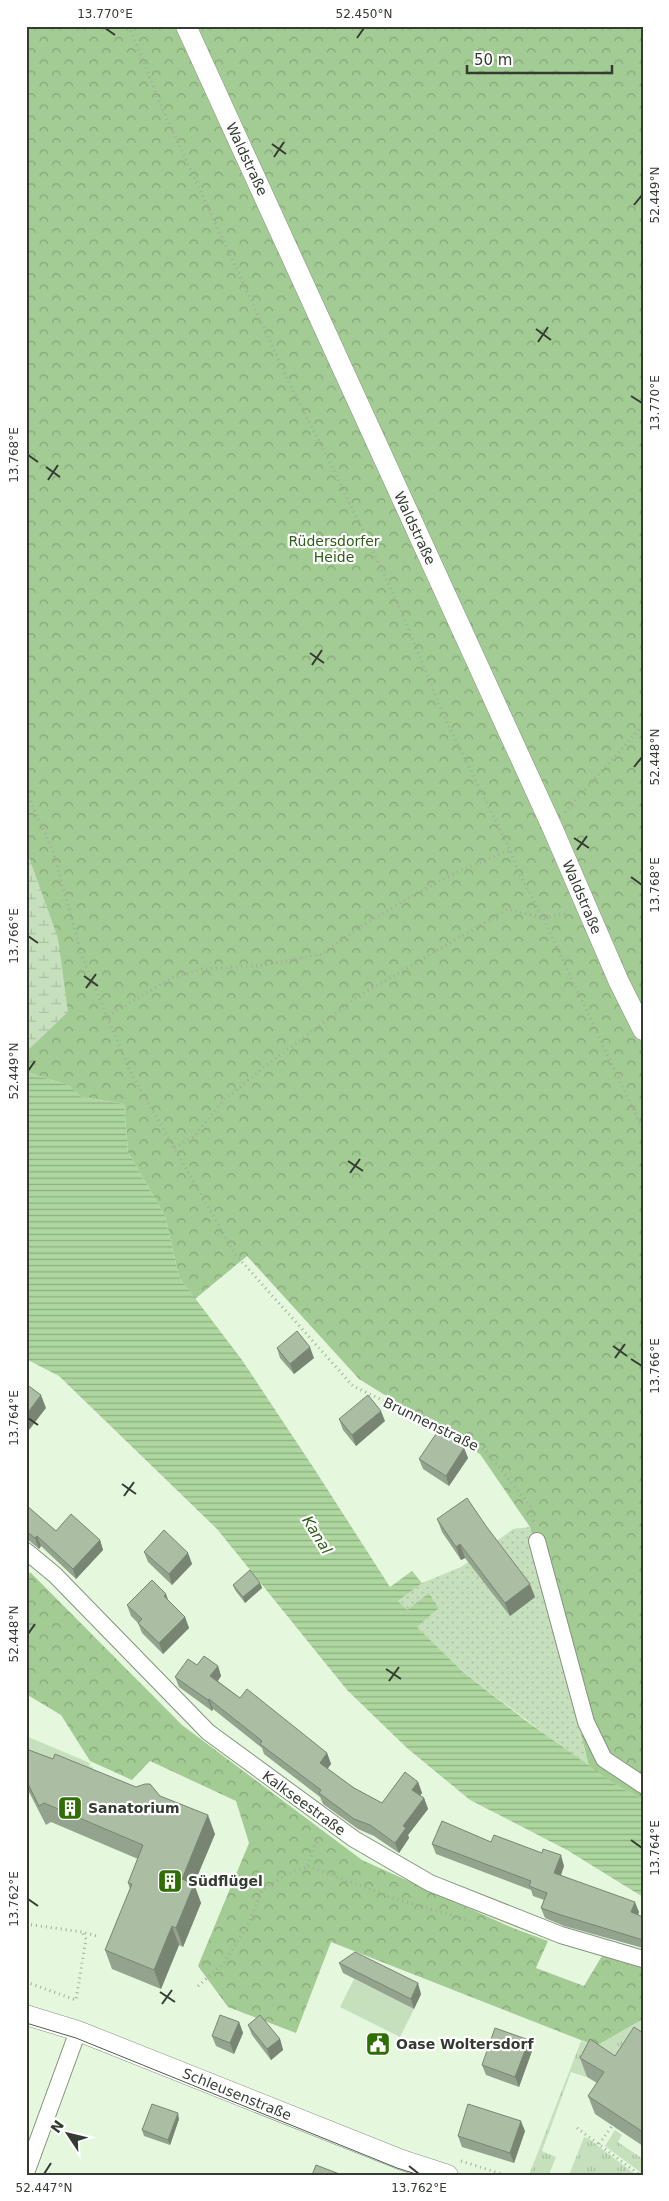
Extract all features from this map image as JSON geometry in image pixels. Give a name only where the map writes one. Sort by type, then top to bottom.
[{"type":"street","name":"Waldstraße","points":[[186,26],[552,827],[619,982],[643,1030]]},
{"type":"street","points":[[537,1541],[586,1722],[604,1759],[643,1786]]},
{"type":"street","name":"Kalkseestraße","points":[[26,1551],[55,1575],[208,1732],[354,1839],[430,1883],[561,1935],[643,1959]]},
{"type":"street","name":"Schleusenstraße","points":[[26,2015],[78,2031],[402,2160],[448,2175]]},
{"type":"street","points":[[26,2173],[78,2031]]},
{"type":"path","points":[[129,26],[174,135],[294,393],[323,448],[400,608],[443,714],[510,850],[519,873],[543,918],[643,1130]]},
{"type":"path","points":[[552,827],[643,725]]},
{"type":"path","name":"Brunnenstraße","points":[[26,792],[53,852],[83,959],[130,1071],[234,1254],[353,1386],[486,1450],[532,1507],[537,1541]]},
{"type":"path","points":[[108,1016],[171,978],[203,970],[266,965],[322,954],[363,925],[414,895],[459,871],[510,850]]},
{"type":"path","points":[[175,1148],[193,1137],[230,1096],[359,996],[508,909],[543,918],[588,910]]},
{"type":"path","points":[[308,1866],[314,1847],[330,1823]]},
{"type":"path","points":[[198,1986],[223,1964],[247,1927],[262,1890],[287,1874],[308,1866],[393,1898],[483,1924]]},
{"type":"path","points":[[26,1924],[97,1936]]},
{"type":"path","points":[[26,1982],[76,2000],[86,1939],[82,1932]]},
{"type":"path","points":[[599,2144],[612,2126]]},
{"type":"path","points":[[577,2128],[640,2175]]},
{"type":"green space","name":"Rüdersdorfer Heide","points":[[26,26],[643,26],[643,1799],[619,1787],[589,1767],[530,1527],[480,1454],[359,1379],[247,1256],[195,1299],[179,1277],[165,1216],[128,1152],[124,1104],[81,1097],[68,1085],[26,1072]]},
{"type":"green space","points":[[26,849],[58,938],[68,1012],[26,1052]]},
{"type":"green space","points":[[530,1527],[589,1767],[463,1672],[417,1627],[439,1608],[430,1594],[407,1611],[398,1601],[422,1583],[461,1567],[513,1529]]},
{"type":"green space","points":[[30,1572],[182,1725],[362,1860],[513,1928],[548,1941],[536,1968],[584,1986],[602,1956],[643,1968],[643,2019],[596,2046],[331,1942],[296,2033],[228,2007],[198,1966],[249,1843],[236,1801],[150,1761],[132,1780],[90,1761],[61,1715],[26,1694],[26,1582]]},
{"type":"green space","points":[[26,1736],[90,1763],[89,1766],[93,1767],[86,1784],[26,1763]]},
{"type":"green space","points":[[354,1979],[414,2009],[400,2037],[340,2007]]},
{"type":"green space","points":[[643,2019],[643,2039],[628,2060],[591,2065],[586,2077],[571,2072],[542,2151],[556,2157],[549,2175],[529,2175],[581,2041],[596,2046]]},
{"type":"green space","points":[[615,2130],[622,2135],[618,2142],[643,2159],[643,2174],[605,2146]]},
{"type":"green space","points":[[584,2137],[589,2139],[636,2175],[569,2175]]},
{"type":"water","name":"Kanal","points":[[26,1072],[68,1085],[81,1097],[124,1104],[128,1152],[165,1216],[179,1277],[242,1360],[390,1587],[412,1571],[422,1583],[398,1601],[407,1610],[429,1593],[439,1608],[417,1627],[463,1672],[525,1720],[619,1787],[643,1799],[643,1897],[567,1850],[470,1800],[407,1748],[347,1690],[217,1529],[59,1376],[26,1359]]},
{"type":"building","points":[[297,1331],[310,1347],[290,1364],[277,1348]]},
{"type":"building","points":[[26,1384],[41,1395],[26,1415]]},
{"type":"building","points":[[368,1395],[381,1411],[352,1435],[339,1419]]},
{"type":"building","points":[[438,1431],[464,1448],[446,1476],[419,1459]]},
{"type":"building","points":[[467,1498],[530,1584],[505,1603],[460,1544],[456,1547],[437,1519]]},
{"type":"building","points":[[26,1505],[56,1531],[71,1514],[100,1540],[73,1569],[37,1536],[35,1538],[26,1531]]},
{"type":"building","points":[[164,1530],[188,1553],[169,1574],[144,1552]]},
{"type":"building","points":[[250,1570],[260,1583],[243,1597],[233,1585]]},
{"type":"building","points":[[152,1580],[166,1594],[164,1596],[185,1617],[159,1643],[138,1623],[142,1619],[127,1605]]},
{"type":"building","points":[[204,1656],[218,1666],[210,1676],[240,1698],[247,1689],[327,1753],[320,1763],[354,1788],[382,1803],[405,1772],[418,1782],[412,1790],[424,1798],[403,1826],[406,1828],[395,1843],[370,1825],[354,1819],[319,1793],[321,1790],[260,1744],[262,1741],[209,1699],[175,1677],[188,1659],[197,1665]]},
{"type":"building","points":[[26,1749],[53,1759],[55,1754],[136,1787],[150,1784],[160,1796],[208,1815],[182,1879],[194,1884],[176,1928],[172,1926],[154,1970],[105,1950],[132,1884],[128,1883],[143,1845],[44,1803],[39,1806],[26,1780]]},
{"type":"building","points":[[442,1821],[491,1842],[494,1835],[542,1853],[543,1849],[561,1855],[554,1873],[635,1902],[631,1912],[643,1917],[643,1940],[541,1908],[547,1893],[529,1886],[531,1881],[432,1844]]},
{"type":"building","points":[[355,1952],[418,1983],[411,1999],[339,1963]]},
{"type":"building","points":[[220,2015],[239,2022],[230,2043],[212,2036]]},
{"type":"building","points":[[260,2015],[280,2039],[267,2049],[248,2025]]},
{"type":"building","points":[[634,2027],[643,2033],[643,2132],[588,2096],[604,2072],[580,2058],[590,2039],[615,2056]]},
{"type":"building","points":[[495,2028],[529,2040],[515,2077],[482,2065]]},
{"type":"building","points":[[152,2104],[178,2113],[168,2140],[142,2130]]},
{"type":"building","points":[[468,2104],[521,2121],[510,2153],[458,2136]]},
{"type":"building","points":[[316,2165],[342,2175],[312,2175]]},
{"type":"tram line","points":[[26,2023],[76,2038],[397,2168],[419,2175]]},
{"type":"place","name":"Sanatorium","points":[[70,1808]]},
{"type":"place","name":"Südflügel","points":[[170,1881]]},
{"type":"place","name":"Oase Woltersdorf","points":[[378,2044]]}]
